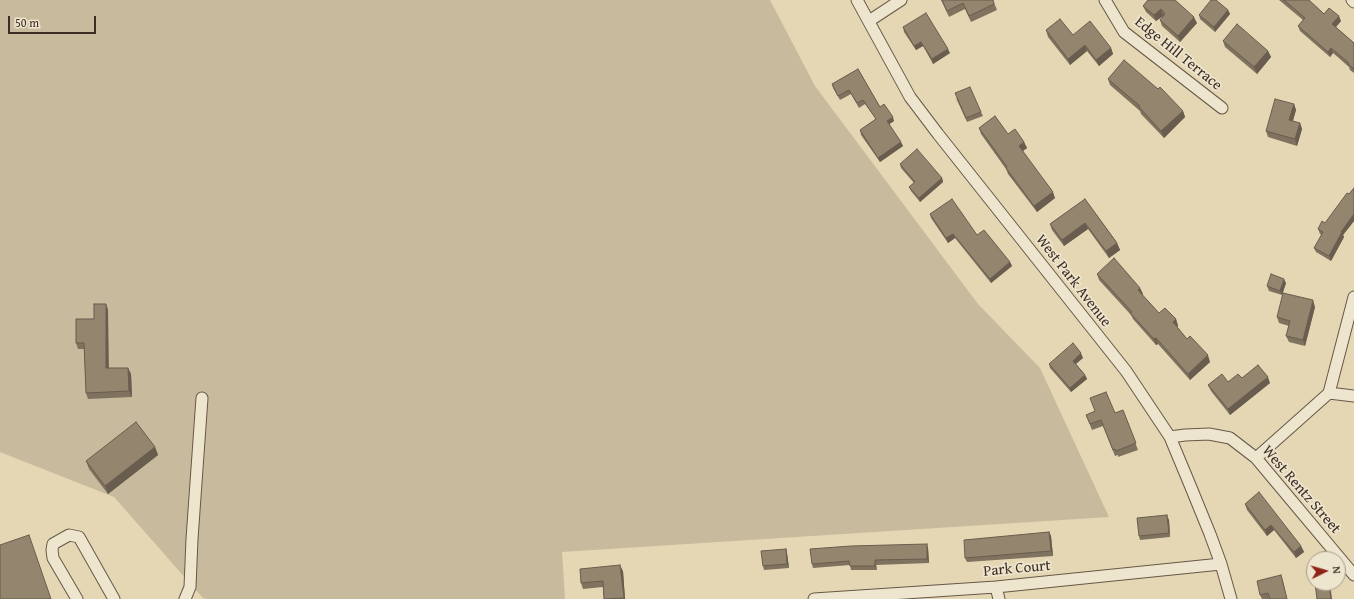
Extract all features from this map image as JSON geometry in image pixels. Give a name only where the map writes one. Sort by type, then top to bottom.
[{"type":"street","name":"West Park Avenue","points":[[857,0],[910,96],[938,134],[1126,371],[1170,437],[1221,564],[1231,599]]},
{"type":"street","points":[[869,21],[901,0]]},
{"type":"street","name":"Edge Hill Terrace","points":[[1105,0],[1124,32],[1222,108]]},
{"type":"street","points":[[1256,458],[1329,393],[1354,296]]},
{"type":"street","points":[[1329,393],[1354,396]]},
{"type":"street","points":[[184,599],[190,588],[202,398]]},
{"type":"street","name":"West Rentz Street","points":[[1170,437],[1209,434],[1230,438],[1256,458],[1354,575]]},
{"type":"street","points":[[77,599],[53,558],[52,550],[53,544],[69,535],[79,537],[114,599]]},
{"type":"street","name":"Park Court","points":[[814,599],[996,587],[1221,564]]},
{"type":"street","points":[[996,587],[1000,599]]},
{"type":"shaded area","points":[[0,0],[770,0],[815,86],[978,304],[1040,368],[1109,517],[562,552],[565,599],[203,598],[114,497],[0,452]]},
{"type":"building","points":[[942,0],[993,0],[994,4],[969,16],[963,3],[947,11]]},
{"type":"building","points":[[1148,0],[1175,0],[1194,17],[1178,36],[1160,20],[1165,14],[1161,9],[1154,15],[1143,6]]},
{"type":"building","points":[[1211,0],[1216,0],[1228,10],[1214,27],[1199,15]]},
{"type":"building","points":[[1284,0],[1309,0],[1324,14],[1329,8],[1339,16],[1332,24],[1354,43],[1354,69],[1331,48],[1328,52],[1298,26],[1305,18]]},
{"type":"building","points":[[926,13],[948,49],[932,59],[921,42],[914,46],[903,27]]},
{"type":"building","points":[[1060,19],[1073,35],[1090,21],[1111,48],[1096,60],[1085,45],[1068,59],[1046,30]]},
{"type":"building","points":[[1237,24],[1268,51],[1254,67],[1223,41]]},
{"type":"building","points":[[1124,60],[1158,89],[1160,87],[1183,111],[1161,131],[1139,107],[1140,106],[1108,79]]},
{"type":"building","points":[[858,69],[880,107],[884,104],[893,117],[887,121],[901,142],[878,158],[860,130],[876,119],[863,100],[857,103],[849,90],[838,96],[832,84]]},
{"type":"building","points":[[970,87],[981,112],[966,118],[955,93]]},
{"type":"building","points":[[1275,99],[1294,104],[1289,120],[1300,123],[1295,139],[1266,131]]},
{"type":"building","points":[[995,116],[1008,134],[1015,129],[1024,142],[1019,146],[1053,192],[1034,206],[979,128]]},
{"type":"building","points":[[917,149],[942,178],[919,198],[909,187],[915,182],[900,164]]},
{"type":"building","points":[[1354,188],[1354,214],[1341,232],[1329,256],[1314,248],[1323,232],[1318,229],[1322,221],[1325,223],[1347,193],[1349,194]]},
{"type":"building","points":[[952,199],[977,235],[984,230],[1010,262],[990,279],[953,234],[946,238],[930,214]]},
{"type":"building","points":[[1085,199],[1117,243],[1106,251],[1085,223],[1062,240],[1050,224]]},
{"type":"building","points":[[1114,258],[1140,288],[1138,290],[1159,313],[1165,308],[1176,319],[1173,322],[1187,339],[1190,336],[1208,355],[1188,374],[1156,338],[1154,339],[1130,313],[1132,312],[1097,274]]},
{"type":"building","points":[[1271,274],[1284,279],[1280,291],[1267,286]]},
{"type":"building","points":[[1283,293],[1313,300],[1303,340],[1286,336],[1290,321],[1277,317]]},
{"type":"building","points":[[94,304],[106,304],[106,368],[128,368],[129,391],[86,393],[84,343],[76,343],[76,319],[94,319]]},
{"type":"building","points":[[1073,343],[1081,353],[1073,361],[1085,375],[1070,388],[1049,364]]},
{"type":"building","points":[[1258,365],[1268,377],[1228,409],[1208,385],[1222,374],[1228,382],[1238,374],[1242,378]]},
{"type":"building","points":[[1106,392],[1115,413],[1123,410],[1136,443],[1116,451],[1115,449],[1113,450],[1101,420],[1090,424],[1086,415],[1095,411],[1090,398]]},
{"type":"building","points":[[136,422],[155,447],[105,486],[86,461]]},
{"type":"building","points":[[1259,492],[1301,546],[1294,552],[1271,525],[1265,530],[1245,504]]},
{"type":"building","points":[[1167,515],[1169,533],[1139,536],[1137,518]]},
{"type":"building","points":[[1049,532],[1051,551],[965,558],[964,540]]},
{"type":"building","points":[[29,535],[51,599],[0,599],[0,545]]},
{"type":"building","points":[[927,544],[927,559],[875,560],[875,566],[850,566],[849,561],[812,564],[810,549],[851,546]]},
{"type":"building","points":[[786,549],[787,564],[763,566],[761,551]]},
{"type":"building","points":[[620,565],[624,598],[604,599],[603,581],[581,583],[580,569]]},
{"type":"building","points":[[1281,575],[1287,599],[1270,599],[1268,593],[1260,595],[1257,581]]},
{"type":"building","points":[[1316,591],[1330,591],[1331,599],[1317,599]]}]
